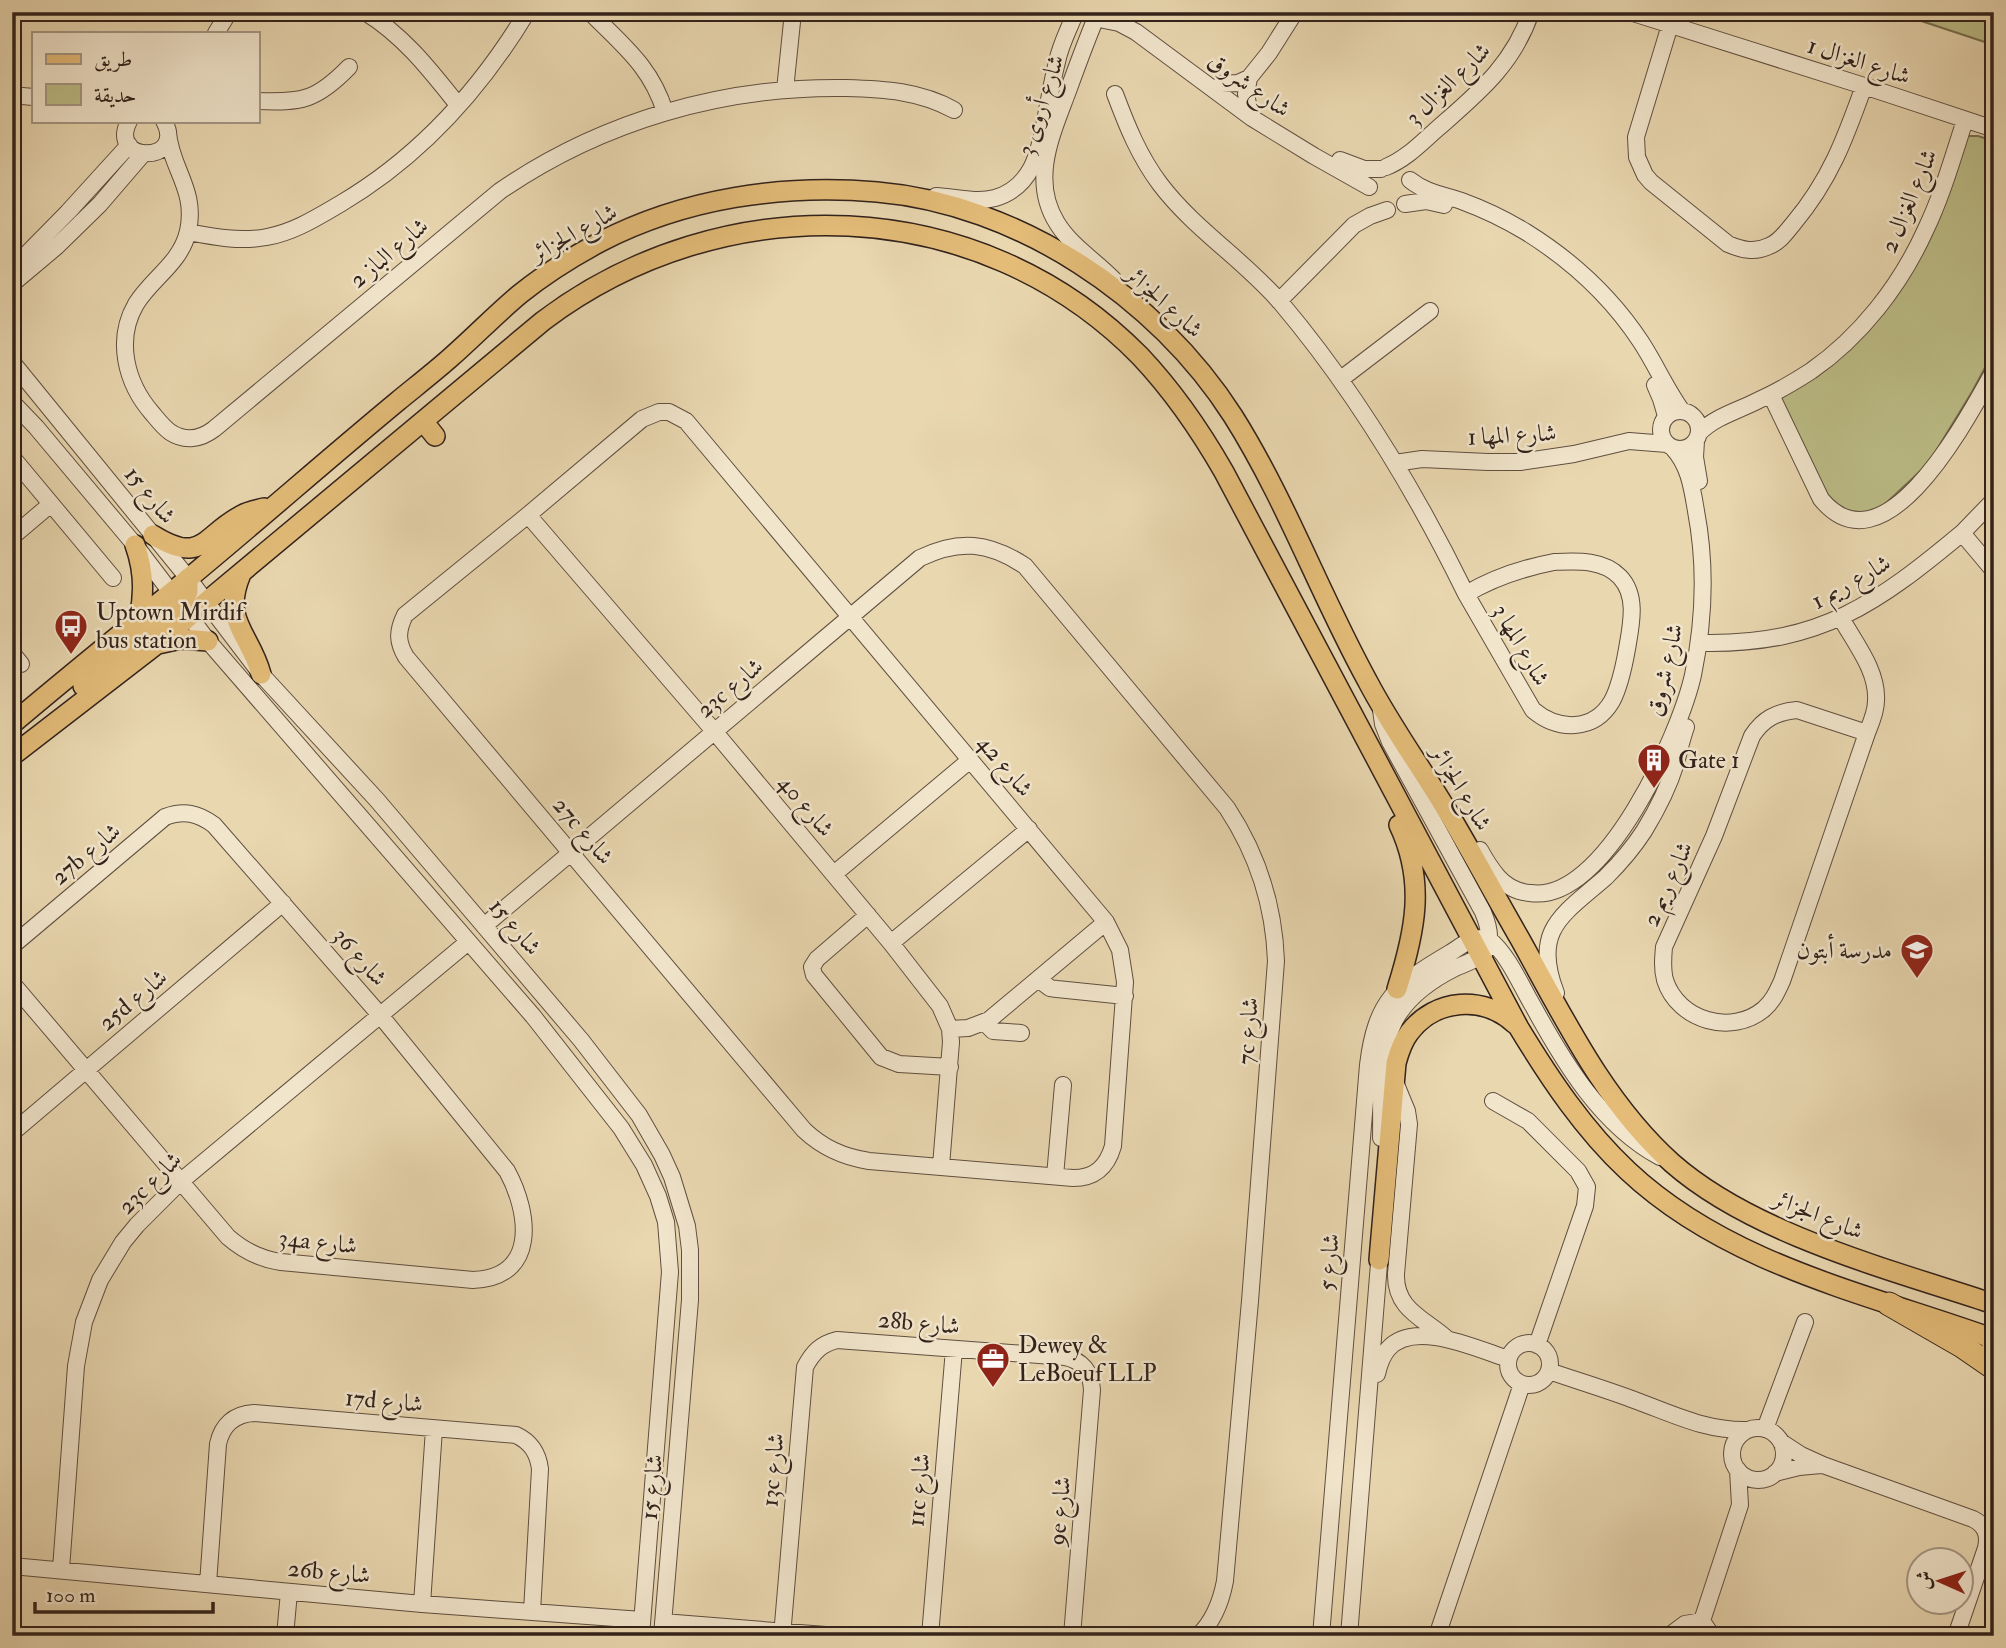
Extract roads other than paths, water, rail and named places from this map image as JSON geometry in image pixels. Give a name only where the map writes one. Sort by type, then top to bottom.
[{"type":"highway","points":[[1889,1304],[1962,1346],[1994,1368]]},
{"type":"main road","name":"شارع الجزائر","points":[[13,756],[157,645],[180,604],[188,578],[448,359],[525,290],[570,259],[618,233],[668,213],[746,195],[830,190],[916,196],[991,219],[1027,234],[1072,259],[1125,296],[1191,359],[1235,419],[1380,705],[1450,815],[1585,1056],[1617,1101],[1673,1163],[1716,1194],[1766,1222],[1851,1256],[1994,1304]]},
{"type":"main road","name":"شارع الجزائر","points":[[12,724],[139,617],[180,604],[206,601],[429,428],[543,321],[584,292],[628,269],[699,242],[774,228],[845,226],[908,232],[940,240],[977,252],[1046,283],[1086,310],[1140,357],[1171,393],[1218,461],[1371,752],[1481,944],[1518,1027],[1577,1115],[1628,1171],[1654,1193],[1712,1232],[1747,1250],[1783,1266],[1993,1339]]},
{"type":"main road","points":[[153,535],[177,547],[197,547],[242,515],[272,507]]},
{"type":"main road","points":[[135,545],[142,566],[144,587],[139,617]]},
{"type":"main road","points":[[241,573],[233,599],[235,615],[261,674]]},
{"type":"main road","points":[[13,756],[33,729],[180,604]]},
{"type":"main road","points":[[157,645],[181,639],[208,642]]},
{"type":"main road","points":[[1371,752],[1381,787],[1407,844],[1414,870],[1416,898],[1412,935],[1397,989]]},
{"type":"main road","points":[[1380,1260],[1394,1080],[1398,1055],[1408,1033],[1419,1021],[1439,1009],[1462,1004],[1487,1007],[1518,1027]]},
{"type":"street","points":[[208,32],[218,12]]},
{"type":"street","points":[[217,32],[229,12]]},
{"type":"street","points":[[188,232],[215,237],[267,237],[299,227],[368,188],[425,141],[458,106],[499,55],[527,12]]},
{"type":"street","points":[[590,12],[642,65],[658,92],[665,112]]},
{"type":"street","name":"شارع شروق","points":[[1122,12],[1248,104],[1303,139],[1347,163],[1364,169],[1383,168]]},
{"type":"street","points":[[1248,104],[1246,94],[1249,78],[1295,12]]},
{"type":"street","name":"شارع الغزال 3","points":[[1383,168],[1413,150],[1491,81],[1522,36],[1531,12]]},
{"type":"street","name":"شارع الغزال 1","points":[[1630,12],[1994,129]]},
{"type":"street","points":[[785,90],[793,13]]},
{"type":"street","name":"شارع شروق","points":[[1073,14],[1082,23],[1102,19],[1119,23],[1136,32],[1252,118],[1369,190]]},
{"type":"street","name":"شارع أروى 3","points":[[916,196],[983,200],[998,197],[1023,182],[1038,157],[1057,58],[1073,14]]},
{"type":"street","points":[[374,15],[415,52],[458,106]]},
{"type":"street","name":"شارع أروى 3","points":[[1102,19],[1078,65],[1051,137],[1045,158],[1044,186],[1046,199],[1066,236],[1109,275],[1125,296]]},
{"type":"street","points":[[1670,25],[1636,137],[1637,157],[1651,182],[1728,244],[1738,248],[1759,250],[1778,241],[1806,208],[1841,149],[1864,86]]},
{"type":"street","points":[[1057,58],[1067,55],[1078,65]]},
{"type":"street","points":[[259,101],[288,102],[312,96],[333,84],[349,67]]},
{"type":"street","points":[[1221,84],[1238,83],[1249,78]]},
{"type":"street","name":"شارع الباز 2","points":[[166,127],[170,147],[187,188],[190,218],[188,232],[171,265],[136,304],[128,325],[125,347],[128,370],[137,394],[166,429],[187,439],[201,437],[214,429],[482,205],[519,178],[578,145],[622,126],[665,112],[713,101],[785,90],[834,88],[900,91],[933,99],[954,110]]},
{"type":"street","name":"شارع المها 3","points":[[1115,94],[1135,144],[1161,185],[1186,214],[1279,301],[1341,379],[1433,528],[1466,594],[1527,702],[1541,717],[1560,725],[1580,726],[1590,722],[1607,708],[1623,667],[1632,613],[1627,585],[1614,571],[1596,563],[1554,562],[1510,574],[1466,594]]},
{"type":"street","points":[[12,95],[32,97]]},
{"type":"street","name":"شارع الغزال 2","points":[[1697,437],[1720,417],[1771,395],[1811,371],[1860,328],[1888,294],[1926,230],[1965,120]]},
{"type":"street","points":[[115,122],[136,143],[175,161]]},
{"type":"street","points":[[12,269],[103,174],[110,159],[136,143],[163,147],[166,127]]},
{"type":"street","points":[[12,284],[63,240],[114,189],[125,173],[136,143]]},
{"type":"street","name":"شارع الغزال 3","points":[[1408,177],[1413,150]]},
{"type":"street","points":[[1279,301],[1354,226],[1370,216],[1419,201],[1479,218],[1524,242],[1568,274],[1596,300],[1631,344],[1659,393],[1664,418],[1661,433],[1669,446],[1682,449],[1692,445],[1699,428],[1670,394],[1628,324],[1605,296],[1570,264],[1529,234],[1467,203],[1429,191],[1397,168],[1383,168],[1373,176],[1363,209],[1354,226]]},
{"type":"street","points":[[103,174],[112,181],[114,189]]},
{"type":"street","points":[[1405,204],[1411,193],[1408,177]]},
{"type":"street","points":[[1369,190],[1375,204],[1387,210]]},
{"type":"street","points":[[1341,379],[1430,311]]},
{"type":"street","name":"شارع 15","points":[[12,351],[17,359],[16,367],[188,578],[261,674],[377,800],[582,1040],[639,1115],[662,1155],[672,1177],[687,1226],[690,1250],[690,1300],[662,1629]]},
{"type":"street","points":[[1771,395],[1821,499],[1830,510],[1841,517],[1854,521],[1868,520],[1893,508],[1927,475],[1944,454],[1994,372]]},
{"type":"street","name":"شارع 15","points":[[12,402],[135,545],[208,642],[533,1016],[621,1128],[644,1165],[666,1222],[670,1272],[642,1628]]},
{"type":"street","name":"27c شارع","points":[[686,421],[669,412],[650,414],[642,419],[405,615],[398,636],[400,647],[815,1140],[834,1152],[855,1159],[1073,1178]]},
{"type":"street","points":[[1664,418],[1673,412],[1688,414]]},
{"type":"street","name":"شارع الغزال 2","points":[[1688,414],[1720,417]]},
{"type":"street","name":"شارع المها 1","points":[[1395,463],[1422,459],[1529,461],[1574,454],[1629,441],[1664,418]]},
{"type":"street","name":"شارع 42","points":[[686,421],[1107,922],[1120,950],[1125,996],[1113,1146],[1104,1167],[1084,1178],[1073,1178]]},
{"type":"street","name":"شارع شروق","points":[[1563,1019],[1548,967],[1552,934],[1562,915],[1606,876],[1632,848],[1653,817],[1671,777],[1698,691],[1707,643],[1712,592],[1708,525],[1696,465],[1697,437]]},
{"type":"street","name":"شارع المها 1","points":[[1629,441],[1669,446]]},
{"type":"street","name":"شارع شروق","points":[[1450,815],[1469,832],[1491,868],[1504,883],[1529,893],[1547,894],[1567,886],[1601,856],[1625,827],[1673,735],[1687,697],[1701,616],[1702,558],[1696,509],[1686,467],[1669,446]]},
{"type":"street","points":[[12,457],[113,578]]},
{"type":"street","name":"شارع ريم 1","points":[[1707,643],[1763,641],[1818,628],[1841,618],[1893,588],[1962,533],[1994,500]]},
{"type":"street","points":[[12,537],[51,504]]},
{"type":"street","name":"شارع 40","points":[[528,515],[834,874],[940,1006],[950,1029],[950,1067],[941,1166]]},
{"type":"street","points":[[1962,533],[1994,571]]},
{"type":"street","name":"23c شارع","points":[[484,926],[920,558],[944,548],[979,546],[1011,556],[1025,566]]},
{"type":"street","name":"7c شارع","points":[[1025,566],[1227,808],[1256,862],[1268,895],[1273,920],[1276,961],[1225,1581],[1214,1616],[1198,1636]]},
{"type":"street","name":"شارع ريم 2","points":[[1841,618],[1868,665],[1876,688],[1874,713],[1782,981],[1775,997],[1749,1018],[1732,1023],[1715,1023],[1699,1018],[1685,1009],[1673,996],[1665,981],[1662,964],[1664,947],[1714,836],[1752,736],[1759,725],[1770,716],[1797,710],[1867,733]]},
{"type":"street","points":[[1380,705],[1390,742],[1483,912],[1486,920],[1481,944],[1502,952],[1577,1078],[1611,1120],[1633,1141],[1673,1163]]},
{"type":"street","points":[[834,874],[970,760]]},
{"type":"street","points":[[1654,771],[1659,779],[1671,777]]},
{"type":"street","name":"شارع 36","points":[[157,823],[165,817],[186,812],[206,818],[214,825],[380,1014],[507,1171]]},
{"type":"street","name":"27b شارع","points":[[12,946],[157,823]]},
{"type":"street","points":[[891,943],[1029,829]]},
{"type":"street","name":"25d شارع","points":[[12,1133],[283,903]]},
{"type":"street","points":[[868,915],[817,959],[812,967],[814,975],[881,1056],[899,1064],[950,1067]]},
{"type":"street","points":[[950,1029],[968,1028],[984,1022],[1107,922]]},
{"type":"street","name":"23c شارع","points":[[61,1569],[76,1366],[84,1322],[92,1298],[111,1261],[137,1225],[180,1182],[468,942]]},
{"type":"street","name":"شارع 5","points":[[1321,1636],[1368,1065],[1375,1029],[1397,989],[1412,976],[1481,944]]},
{"type":"street","name":"شارع 5","points":[[1349,1636],[1380,1260],[1382,1081],[1385,1049],[1389,1034],[1404,1006],[1420,990],[1481,944]]},
{"type":"street","points":[[1038,979],[1050,988],[1125,996]]},
{"type":"street","name":"34a شارع","points":[[12,982],[180,1182],[237,1245],[269,1261],[486,1280],[498,1276],[516,1261],[522,1250],[524,1233],[522,1209],[507,1171]]},
{"type":"street","points":[[533,1016],[549,1025],[573,1050],[580,1048],[582,1040]]},
{"type":"street","points":[[984,1022],[993,1031],[1021,1033]]},
{"type":"street","points":[[1394,1080],[1405,1105],[1409,1124],[1396,1274],[1397,1291],[1405,1306],[1446,1338]]},
{"type":"street","points":[[1055,1176],[1063,1085]]},
{"type":"street","points":[[1493,1101],[1535,1126],[1578,1171],[1587,1188],[1585,1206],[1537,1345]]},
{"type":"street","points":[[1765,1429],[1805,1322]]},
{"type":"street","points":[[1368,1399],[1381,1361],[1389,1347],[1403,1338],[1446,1338],[1508,1359]]},
{"type":"street","name":"28b شارع","points":[[848,1340],[1074,1359],[1088,1372],[1092,1390]]},
{"type":"street","name":"13c شارع","points":[[782,1633],[805,1367],[810,1357],[826,1343],[848,1340]]},
{"type":"street","points":[[1530,1343],[1537,1345],[1548,1356],[1549,1371],[1538,1384],[1530,1386],[1515,1381],[1507,1367],[1508,1359],[1516,1347],[1530,1343]]},
{"type":"street","name":"11c شارع","points":[[930,1636],[954,1349]]},
{"type":"street","points":[[1549,1371],[1639,1401],[1702,1426],[1748,1430]]},
{"type":"street","points":[[1437,1636],[1522,1384]]},
{"type":"street","name":"9e شارع","points":[[1072,1636],[1092,1390]]},
{"type":"street","points":[[660,1396],[671,1395],[677,1399],[677,1461]]},
{"type":"street","name":"17d شارع","points":[[208,1584],[218,1444],[230,1421],[237,1416],[254,1413],[516,1435],[524,1439],[536,1452],[540,1469],[532,1612]]},
{"type":"street","points":[[1702,1426],[1732,1450]]},
{"type":"street","points":[[422,1604],[434,1429]]},
{"type":"street","points":[[1740,1505],[1753,1490],[1771,1476],[1780,1466],[1784,1450],[1777,1436],[1765,1429],[1748,1430],[1738,1438],[1732,1450],[1734,1464],[1751,1479],[1771,1476],[1799,1467],[1823,1465]]},
{"type":"street","points":[[1781,1442],[1823,1465],[1973,1519],[1984,1527],[1988,1541],[1956,1636]]},
{"type":"street","points":[[1699,1628],[1740,1505],[1738,1470]]},
{"type":"street","name":"26b شارع","points":[[12,1566],[532,1612],[642,1628]]},
{"type":"street","points":[[285,1636],[289,1592]]},
{"type":"street","points":[[1669,1636],[1685,1624],[1712,1636]]},
{"type":"street","points":[[662,1629],[838,1636]]},
{"type":"place","name":"Uptown Mirdif bus station","points":[[71,656]]},
{"type":"place","name":"Gate 1","points":[[1654,790]]},
{"type":"place","name":"مدرسة أبتون","points":[[1917,980]]},
{"type":"place","name":"Dewey & LeBoeuf LLP","points":[[993,1389]]}]
